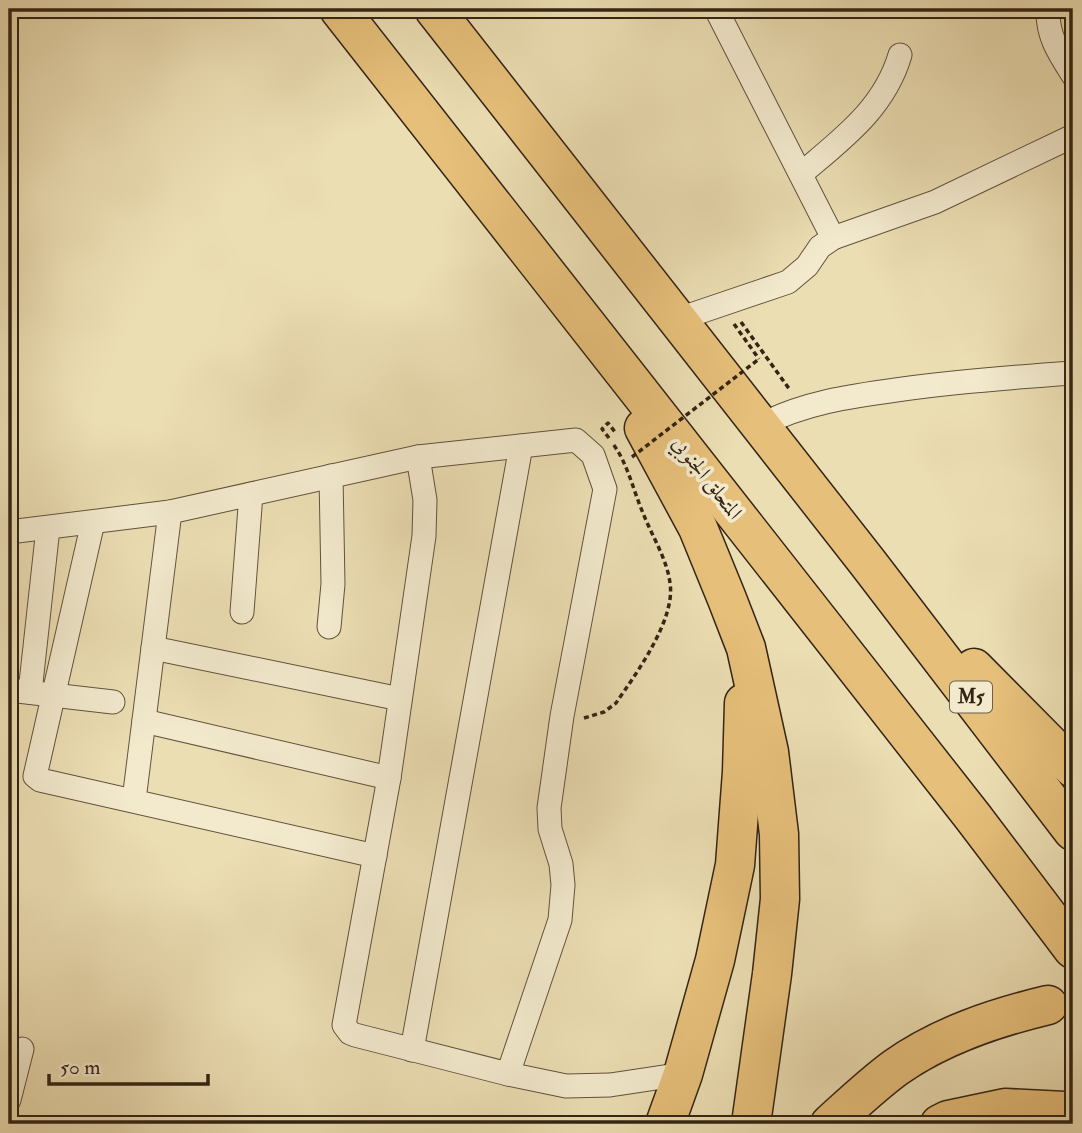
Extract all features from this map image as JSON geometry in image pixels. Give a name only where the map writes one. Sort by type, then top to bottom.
[{"type":"highway","name":"المتحلق الجنوبي","points":[[339,9],[1073,949]]},
{"type":"highway","points":[[434,9],[868,563],[1073,768]]},
{"type":"highway","points":[[595,336],[698,528],[746,648],[769,752],[779,834],[780,899],[751,1124]]},
{"type":"highway","name":"M5","points":[[868,563],[1073,831]]},
{"type":"highway","points":[[665,1124],[683,1074],[715,960],[734,864],[742,772],[746,648]]},
{"type":"highway","points":[[830,1124],[896,1068],[931,1046],[1008,1015],[1048,1005]]},
{"type":"highway","points":[[940,1124],[1006,1108],[1065,1111],[1073,1114]]},
{"type":"street","points":[[716,9],[833,238]]},
{"type":"street","points":[[1048,9],[1047,24],[1052,42],[1073,75]]},
{"type":"street","points":[[801,174],[863,120],[875,106],[894,74],[900,55]]},
{"type":"street","points":[[676,320],[788,282],[807,266],[820,247],[833,238],[935,202],[1073,136]]},
{"type":"street","points":[[759,426],[801,407],[833,398],[967,380],[1073,373]]},
{"type":"street","points":[[9,532],[170,512],[418,457],[576,440],[593,455],[606,489],[562,716],[549,808],[550,829],[562,875],[560,920],[508,1074]]},
{"type":"street","points":[[412,1050],[522,446]]},
{"type":"street","points":[[418,457],[425,500],[425,519],[389,779],[344,1025],[350,1033],[565,1086],[610,1085],[683,1074]]},
{"type":"street","points":[[330,627],[333,584],[331,476]]},
{"type":"street","points":[[242,612],[251,494]]},
{"type":"street","points":[[134,800],[170,512]]},
{"type":"street","points":[[93,522],[34,770],[35,776],[40,780],[375,856]]},
{"type":"street","points":[[48,527],[19,691],[113,702]]},
{"type":"street","points":[[153,648],[400,699]]},
{"type":"street","points":[[144,721],[389,779]]},
{"type":"street","points":[[9,1100],[22,1049]]},
{"type":"path","points":[[632,457],[759,359],[732,321],[737,316],[801,407]]},
{"type":"path","points":[[562,716],[593,717],[616,703],[663,627],[668,614],[671,585],[667,571],[636,498],[623,457]]}]
